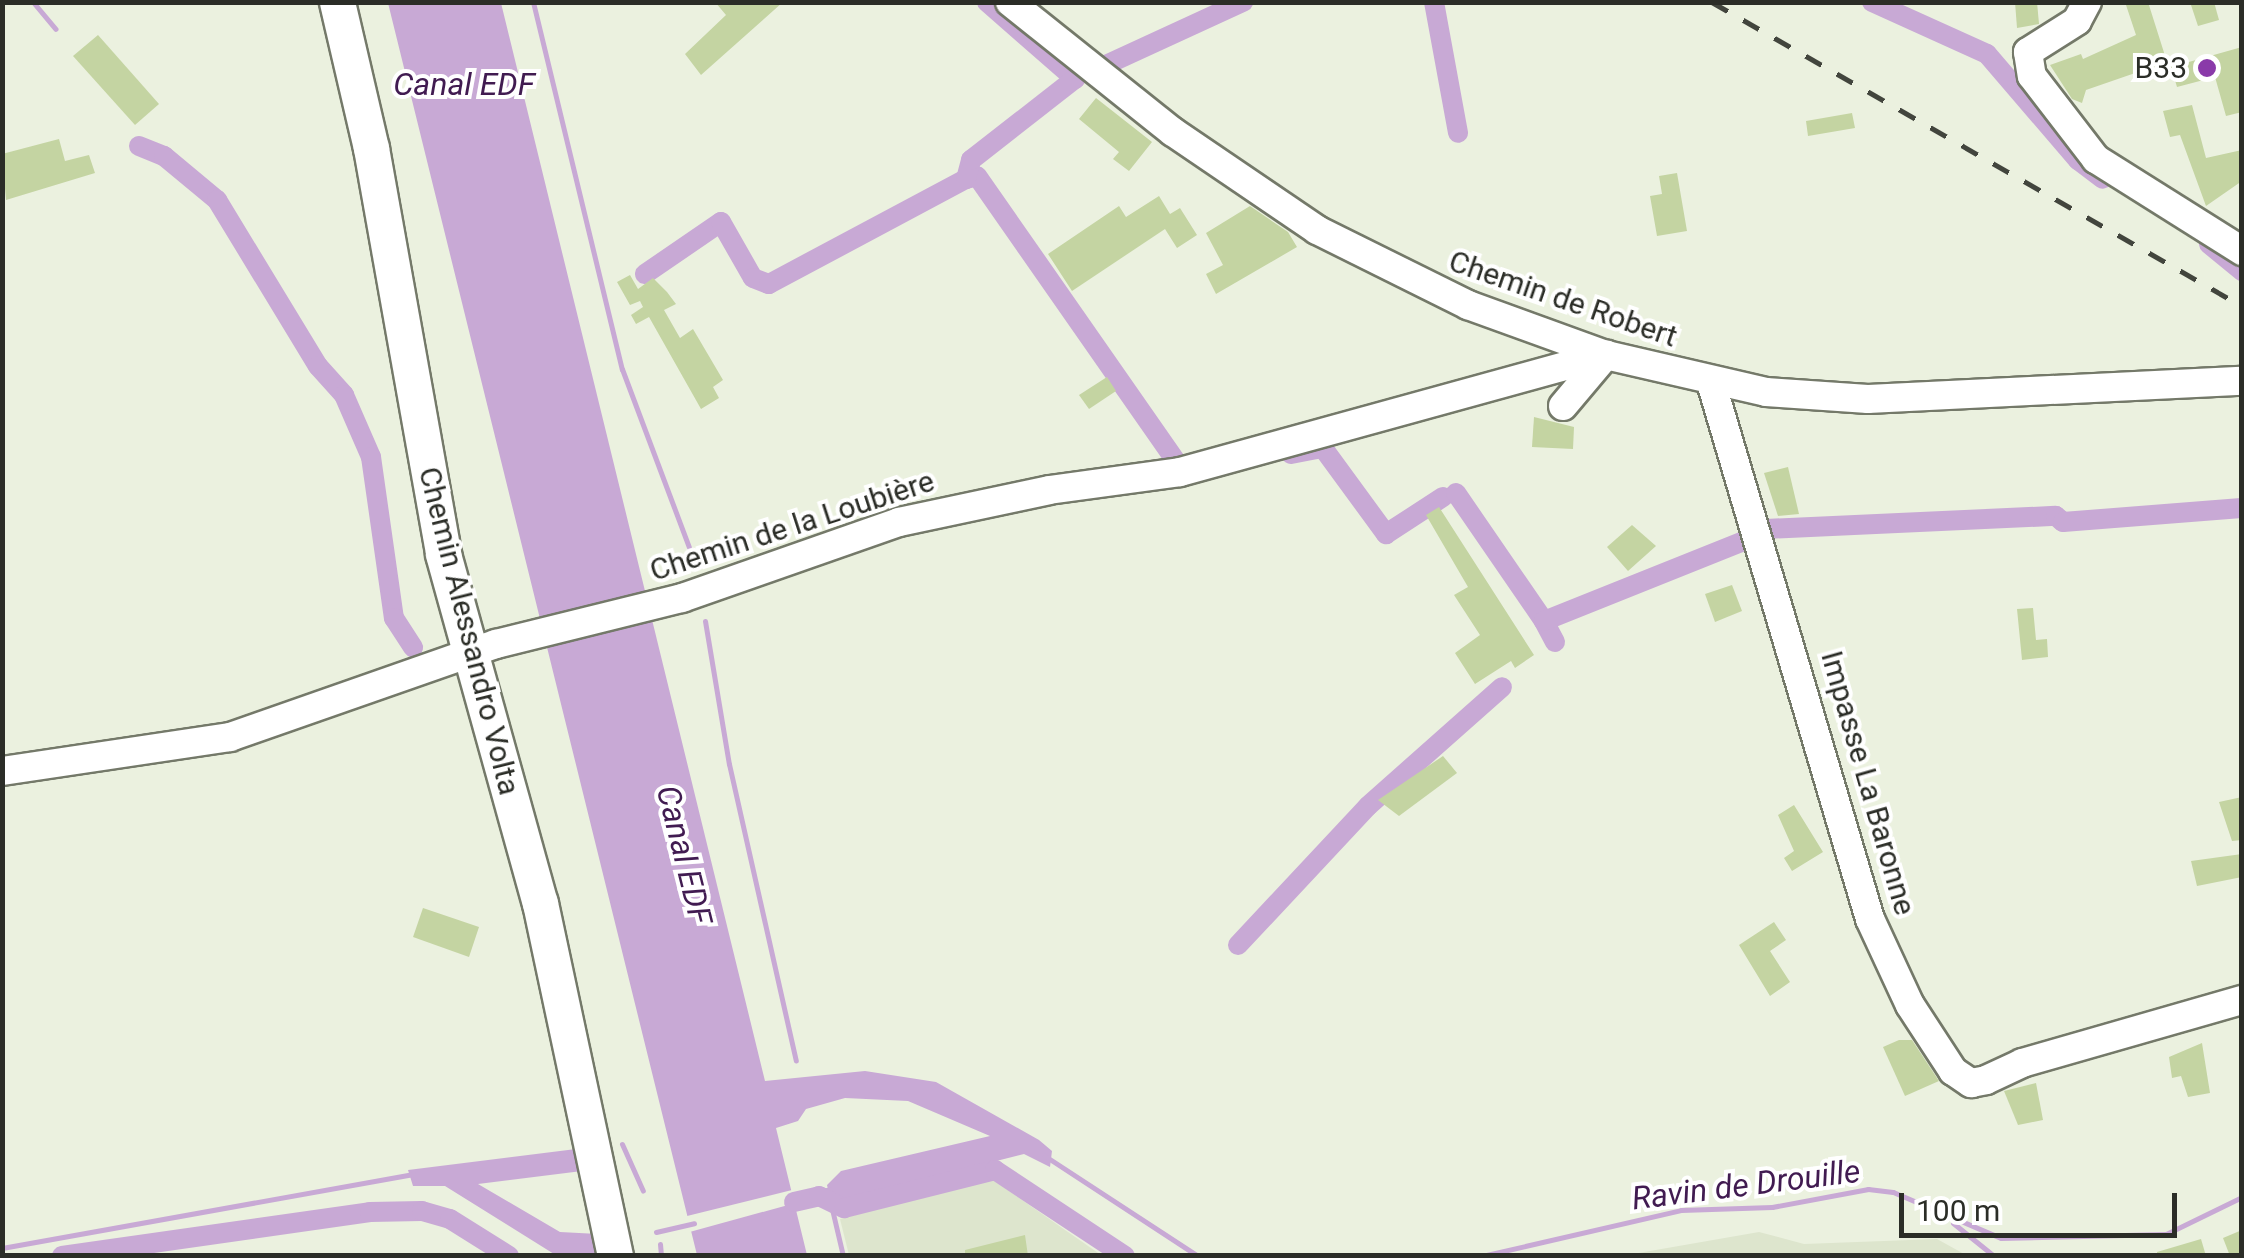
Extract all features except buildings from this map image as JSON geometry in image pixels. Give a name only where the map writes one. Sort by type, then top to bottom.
[{"type":"main road","name":"Chemin Alessandro Volta","points":[[336,2],[372,148],[440,535],[482,649],[615,1256]]},
{"type":"street","name":"Chemin de Robert","points":[[1010,2],[1213,162],[1317,230],[1468,305],[1606,355],[1711,382],[1868,398],[2242,381]]},
{"type":"street","points":[[2087,2],[2077,21],[2056,16],[2032,48],[2027,65],[2091,154],[2242,251]]},
{"type":"street","name":"Chemin de la Loubière","points":[[2,771],[230,736],[482,649],[682,598],[899,522],[1049,490],[1180,472],[1606,355]]},
{"type":"street","points":[[1564,406],[1606,355]]},
{"type":"street","name":"Impasse La Baronne","points":[[1711,382],[1870,919],[1910,1005],[1954,1071],[1971,1084],[2022,1063],[2242,1000]]},
{"type":"shaded area","points":[[992,1179],[1101,1255],[849,1255],[840,1219]]},
{"type":"shaded area","points":[[1759,1232],[1804,1244],[1937,1239],[1966,1255],[1627,1255]]},
{"type":"water","name":"Canal EDF","points":[[388,3],[501,3],[765,1081],[865,1071],[936,1082],[1039,1140],[1052,1151],[1050,1167],[1024,1154],[846,1199],[829,1194],[827,1185],[841,1171],[990,1136],[908,1101],[845,1098],[806,1109],[798,1121],[776,1128],[807,1255],[697,1255]]},
{"type":"water","points":[[576,1149],[582,1171],[478,1184],[560,1232],[598,1234],[603,1255],[554,1254],[445,1186],[413,1186],[408,1170]]},
{"type":"pier","points":[[796,1189],[799,1202],[686,1233],[683,1217]]},
{"type":"waterway","points":[[33,2],[56,29]]},
{"type":"waterway","points":[[533,2],[622,369],[689,547]]},
{"type":"waterway","points":[[987,2],[1075,79]]},
{"type":"waterway","points":[[1097,69],[1243,2]]},
{"type":"waterway","points":[[1434,2],[1458,133]]},
{"type":"waterway","points":[[1872,2],[1987,54],[2078,160],[2103,179]]},
{"type":"waterway","points":[[645,274],[721,222],[753,278],[769,284],[966,179],[971,160],[1076,78]]},
{"type":"waterway","points":[[139,146],[164,156],[217,200],[318,366],[344,395],[371,457],[394,618],[413,647]]},
{"type":"waterway","points":[[966,179],[977,176],[1178,464]]},
{"type":"waterway","points":[[2209,244],[2242,271]]},
{"type":"waterway","points":[[1291,454],[1323,448],[1386,534],[1443,497]]},
{"type":"waterway","points":[[1456,493],[1544,621]]},
{"type":"waterway","points":[[1766,529],[2056,516],[2063,522],[2241,508]]},
{"type":"waterway","points":[[1555,642],[1544,621],[1756,536]]},
{"type":"waterway","points":[[705,621],[729,764],[796,1061]]},
{"type":"waterway","points":[[1238,945],[1368,806],[1502,687]]},
{"type":"waterway","points":[[622,1144],[643,1191]]},
{"type":"waterway","name":"Ravin de Drouille","points":[[1045,1156],[1198,1256]]},
{"type":"waterway","points":[[794,1202],[819,1196],[844,1208],[995,1170],[1125,1256]]},
{"type":"waterway","points":[[2,1248],[413,1174]]},
{"type":"waterway","points":[[787,1200],[830,1189]]},
{"type":"waterway","name":"Ravin de Drouille","points":[[1482,1256],[1681,1210],[1772,1207],[1868,1189],[1893,1192],[2001,1238],[2166,1234],[2242,1197]]},
{"type":"waterway","points":[[832,1209],[843,1256]]},
{"type":"waterway","points":[[62,1256],[370,1212],[422,1211],[450,1219],[509,1256]]},
{"type":"waterway","points":[[656,1232],[694,1223]]},
{"type":"waterway","points":[[1953,1223],[1994,1256]]},
{"type":"waterway","points":[[660,1244],[661,1256]]},
{"type":"railway","points":[[1712,2],[2242,306]]},
{"type":"place","name":"B33","points":[[2207,68]]}]
